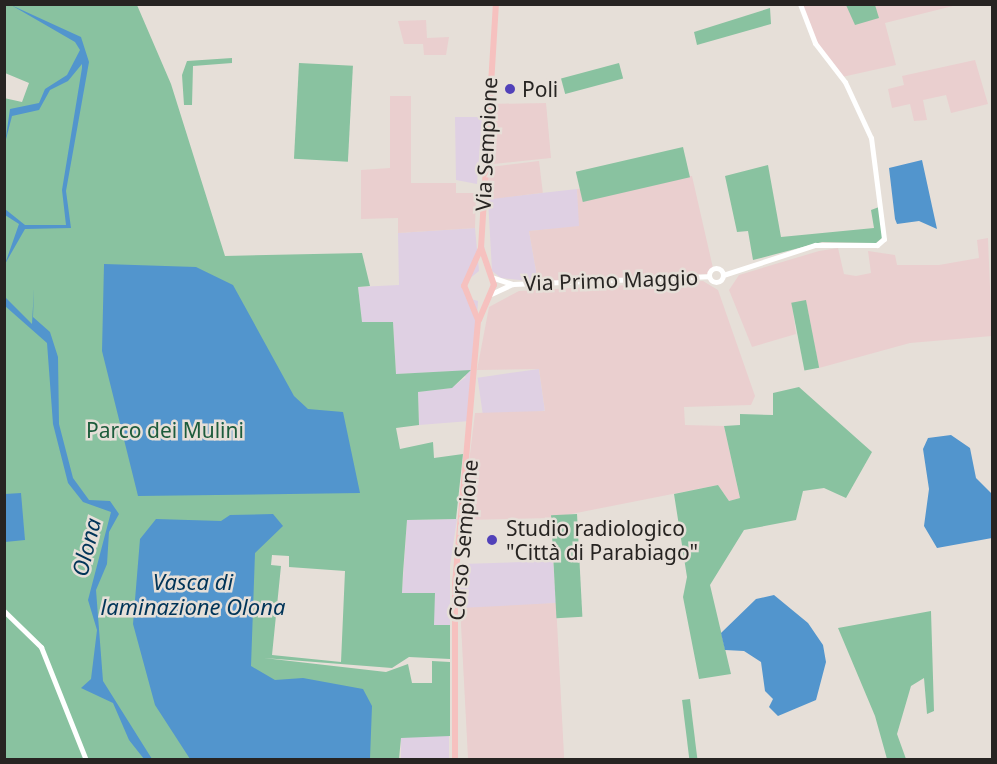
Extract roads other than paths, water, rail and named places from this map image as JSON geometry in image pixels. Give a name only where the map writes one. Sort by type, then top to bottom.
[{"type":"main road","name":"Via Sempione","points":[[490,296],[489,276],[481,249],[496,4]]},
{"type":"main road","name":"Via Sempione","points":[[469,276],[481,249]]},
{"type":"main road","points":[[489,276],[469,276],[464,286],[469,297],[490,296]]},
{"type":"main road","name":"Corso Sempione","points":[[454,759],[455,584],[478,320],[490,296]]},
{"type":"main road","name":"Corso Sempione","points":[[469,297],[478,320]]},
{"type":"street","name":"Via Primo Maggio","points":[[489,276],[513,284],[709,276],[717,282],[723,275],[819,244],[879,245],[885,233],[871,138],[845,82],[815,43],[800,4]]},
{"type":"street","name":"Via Primo Maggio","points":[[709,276],[714,268],[723,275]]},
{"type":"street","name":"Via Primo Maggio","points":[[490,296],[513,284]]},
{"type":"street","points":[[4,611],[41,647],[86,759]]},
{"type":"water","points":[[11,5],[81,37],[89,62],[66,191],[71,228],[25,229],[5,264],[19,224],[5,215],[5,209],[25,225],[66,225],[62,190],[82,68],[82,64],[68,81],[50,90],[39,110],[12,116],[5,143],[10,109],[39,103],[45,89],[67,75],[80,50],[75,42]]},
{"type":"water","points":[[922,160],[937,229],[919,221],[897,224],[895,219],[889,168]]},
{"type":"water","points":[[104,264],[196,267],[233,285],[294,396],[308,409],[343,412],[360,493],[138,496],[102,351]]},
{"type":"water","points":[[34,288],[33,317],[50,332],[58,357],[59,424],[73,478],[89,500],[110,501],[119,514],[109,532],[107,564],[96,590],[103,681],[152,759],[144,759],[129,740],[113,703],[81,688],[91,679],[97,630],[88,600],[111,512],[83,502],[68,483],[53,424],[47,343],[5,306],[5,297],[32,324]]},
{"type":"water","points":[[951,435],[970,448],[976,478],[992,494],[992,538],[937,548],[924,526],[929,489],[923,449],[928,438]]},
{"type":"water","points":[[21,493],[25,540],[5,542],[5,494]]},
{"type":"water","name":"Vasca di laminazione Olona","points":[[273,514],[283,526],[255,553],[251,666],[275,680],[303,678],[363,689],[372,706],[370,759],[190,759],[155,705],[133,624],[140,539],[156,519],[221,521],[230,515]]},
{"type":"water","points":[[774,595],[808,623],[823,645],[826,662],[816,700],[778,716],[769,707],[773,699],[765,691],[761,662],[744,651],[725,650],[721,633],[756,599]]},
{"type":"place","name":"Poli","points":[[510,89]]},
{"type":"place","name":"Studio radiologico \"Città di Parabiago\"","points":[[492,540]]},
{"type":"park label","name":"Parco dei Mulini","points":[[165,430]]},
{"type":"water label","name":"Olona","points":[[86,547]]}]
